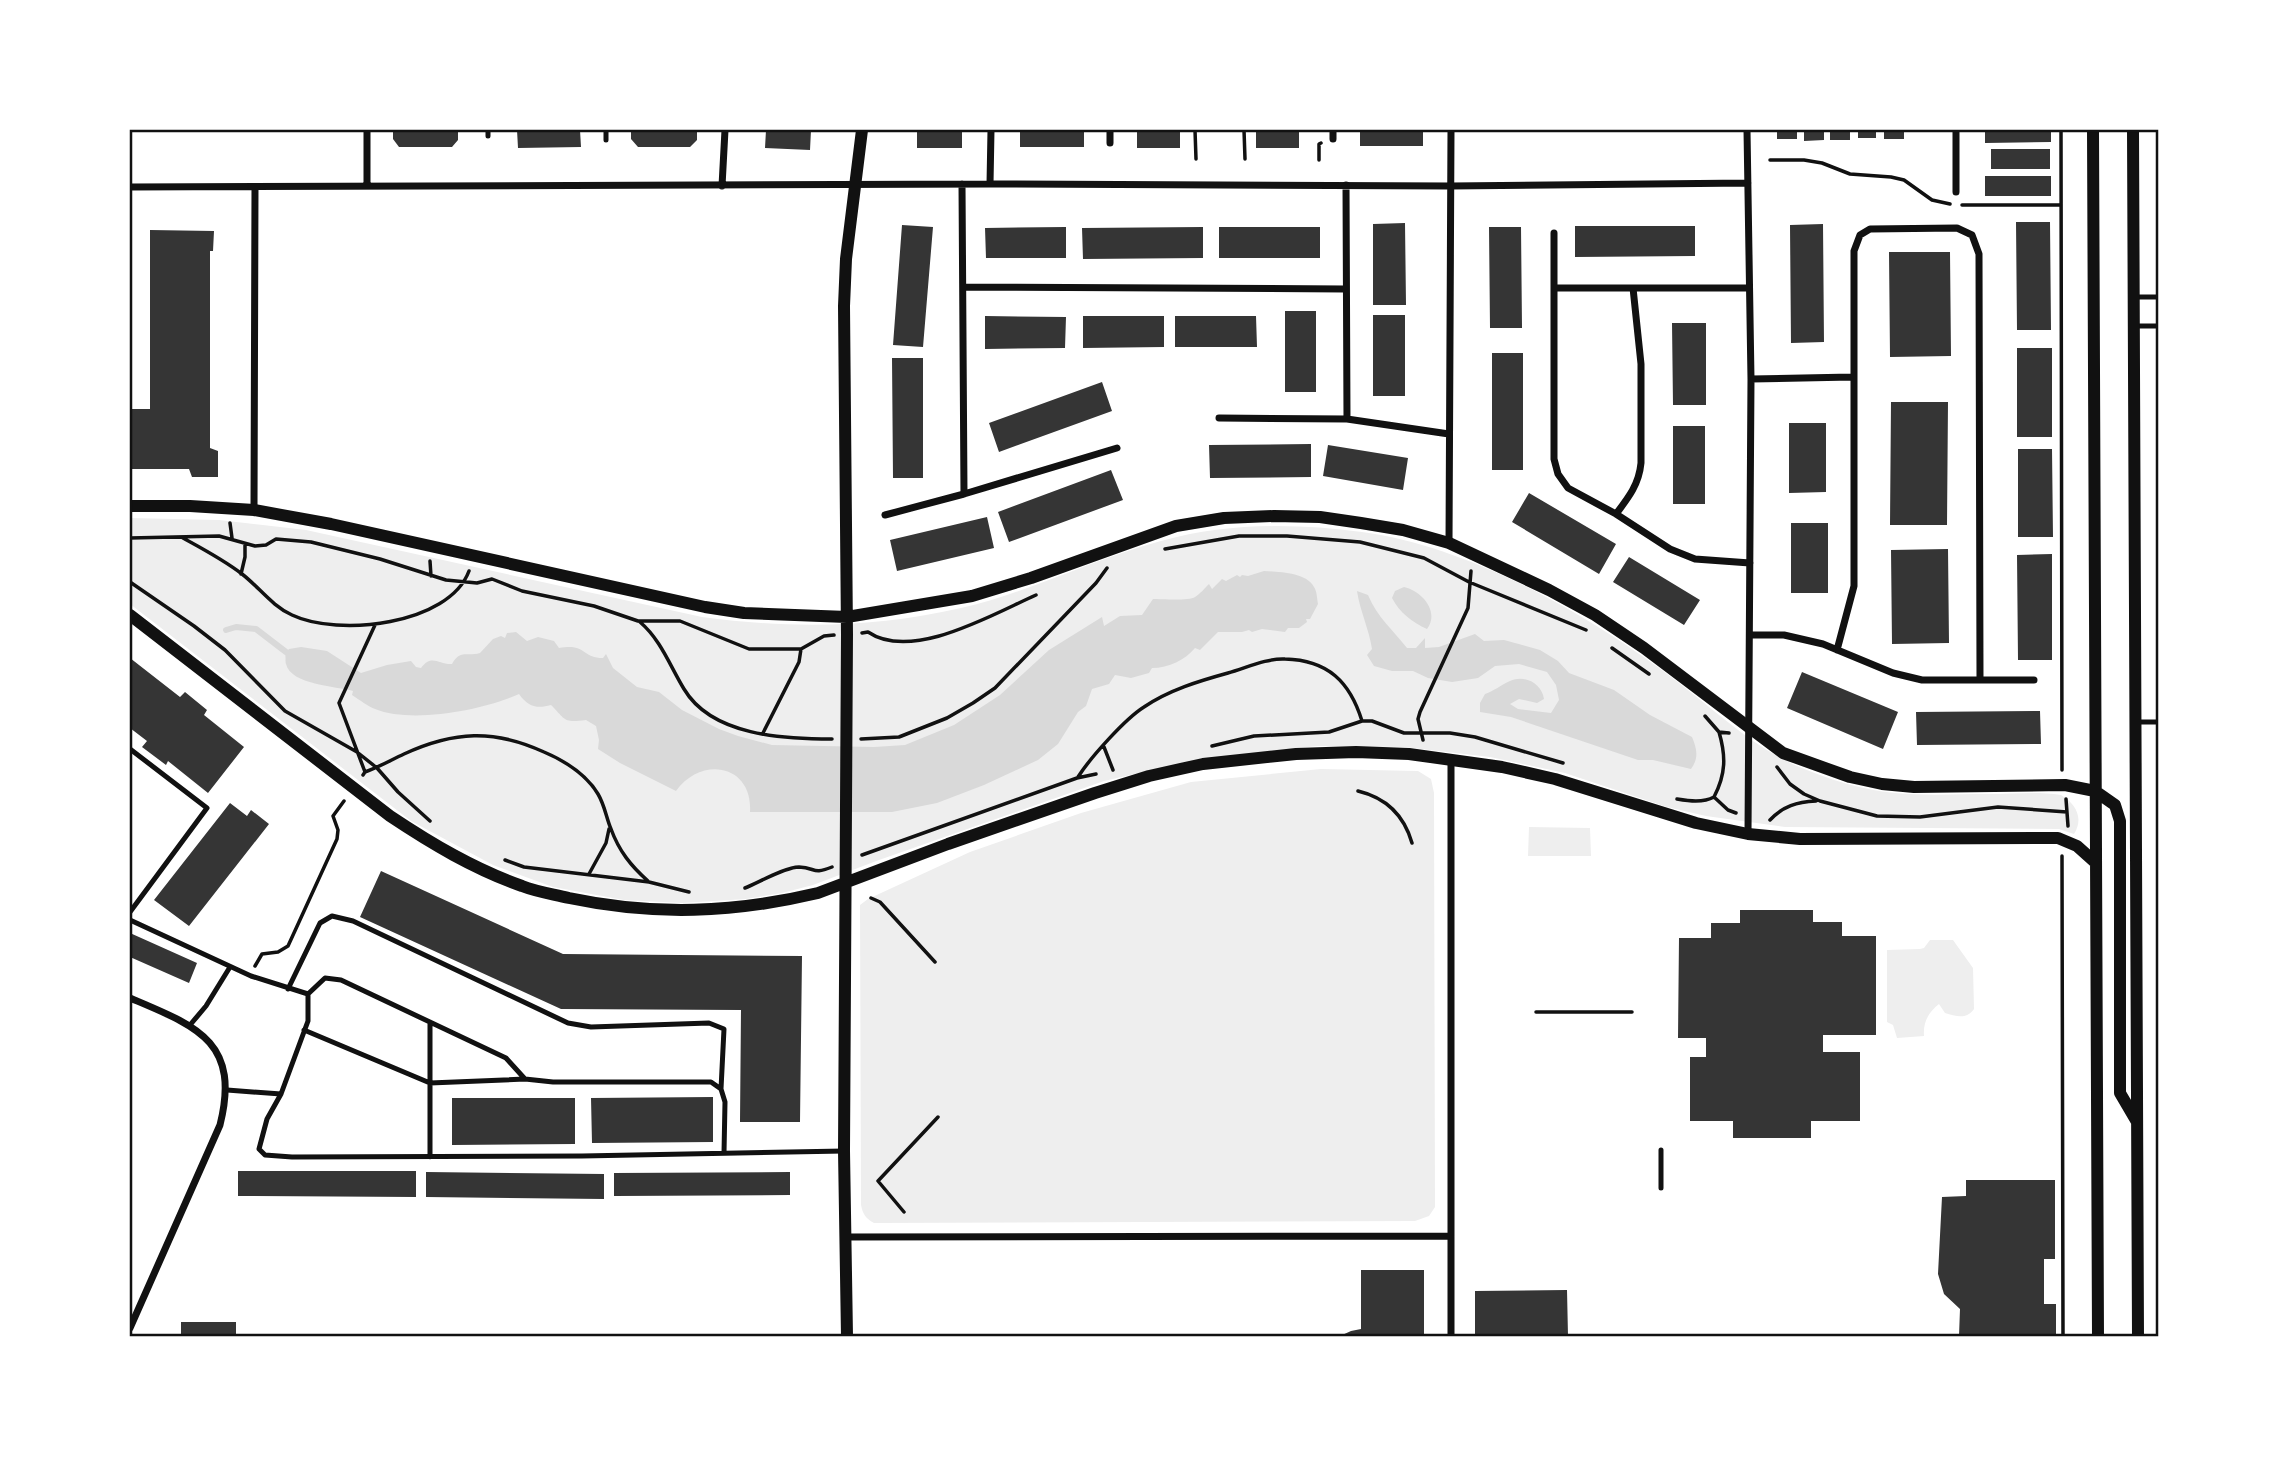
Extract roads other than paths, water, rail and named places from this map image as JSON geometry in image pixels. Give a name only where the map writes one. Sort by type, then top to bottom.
[{"type":"street","points":[[367,130],[367,186]]},
{"type":"street","points":[[722,186],[725,130]]},
{"type":"street","points":[[847,1336],[844,1237],[844,734],[847,617],[844,306],[846,259],[862,130]]},
{"type":"street","points":[[990,184],[992,130]]},
{"type":"street","points":[[1110,130],[1110,143]]},
{"type":"street","points":[[1333,130],[1333,139]]},
{"type":"street","points":[[1449,543],[1451,130]]},
{"type":"street","points":[[1747,130],[1751,379],[1748,834]]},
{"type":"street","points":[[1956,130],[1956,192]]},
{"type":"street","points":[[2093,130],[2098,1336]]},
{"type":"street","points":[[2133,130],[2138,1336]]},
{"type":"street","points":[[130,187],[962,184],[1451,186],[1748,183]]},
{"type":"street","points":[[962,184],[964,494]]},
{"type":"street","points":[[1346,186],[1347,419]]},
{"type":"street","points":[[254,187],[254,510]]},
{"type":"street","points":[[1837,650],[1854,586],[1854,251],[1860,235],[1870,229],[1956,228],[1972,235],[1979,254],[1980,680]]},
{"type":"street","points":[[1554,233],[1554,459],[1558,474],[1568,488],[1616,514],[1670,549],[1695,559],[1750,563]]},
{"type":"street","points":[[962,287],[1345,289]]},
{"type":"street","points":[[1554,288],[1749,288]]},
{"type":"street","points":[[1616,514],[1640,477],[1641,365],[1633,288]]},
{"type":"street","points":[[1751,379],[1853,377]]},
{"type":"street","points":[[1219,418],[1347,419],[1449,434]]},
{"type":"street","points":[[885,515],[1117,448]]},
{"type":"street","points":[[130,506],[254,510],[331,524],[705,607],[744,613],[847,617],[972,596],[1031,578],[1176,526],[1224,518],[1320,517],[1404,530],[1449,543],[1595,615],[1783,753],[1850,777],[1882,784],[1914,787],[2065,785],[2095,791],[2115,805],[2120,821],[2120,1093],[2137,1122]]},
{"type":"street","points":[[130,615],[399,822],[459,859],[523,887],[595,904],[645,909],[763,905],[818,893],[1149,776],[1203,764],[1296,754],[1356,752],[1427,756],[1502,767],[1555,779],[1696,823],[1748,834],[1800,839],[2059,838],[2077,846],[2096,863]]},
{"type":"street","points":[[1750,635],[1784,635],[1823,644],[1893,673],[1922,680],[2034,680]]},
{"type":"street","points":[[1451,760],[1451,1336]]},
{"type":"street","points":[[130,998],[190,1025],[206,1037],[217,1052],[227,1090],[220,1125],[130,1328]]},
{"type":"street","points":[[844,1237],[1451,1236]]},
{"type":"lane","points":[[606,130],[606,140]]},
{"type":"lane","points":[[2134,297],[2158,297]]},
{"type":"lane","points":[[2134,326],[2158,326]]},
{"type":"lane","points":[[2135,722],[2158,722]]},
{"type":"lane","points":[[130,749],[207,808],[130,912]]},
{"type":"lane","points":[[288,989],[320,923],[332,916],[353,921],[568,1023],[591,1027],[709,1023],[724,1029],[721,1089],[725,1102],[724,1153]]},
{"type":"lane","points":[[130,920],[251,976],[308,994]]},
{"type":"lane","points":[[190,1025],[206,1006],[230,967]]},
{"type":"lane","points":[[525,1079],[506,1058],[341,980],[325,978],[308,994],[308,1021],[281,1094],[267,1119],[259,1149],[265,1155],[292,1157],[844,1152]]},
{"type":"lane","points":[[430,1022],[430,1157]]},
{"type":"lane","points":[[304,1030],[430,1083],[525,1079],[554,1082],[711,1082],[721,1089]]},
{"type":"lane","points":[[227,1090],[281,1094]]},
{"type":"lane","points":[[1661,1150],[1661,1188]]},
{"type":"waterway","points":[[226,630],[236,627],[256,629],[286,652]]}]
